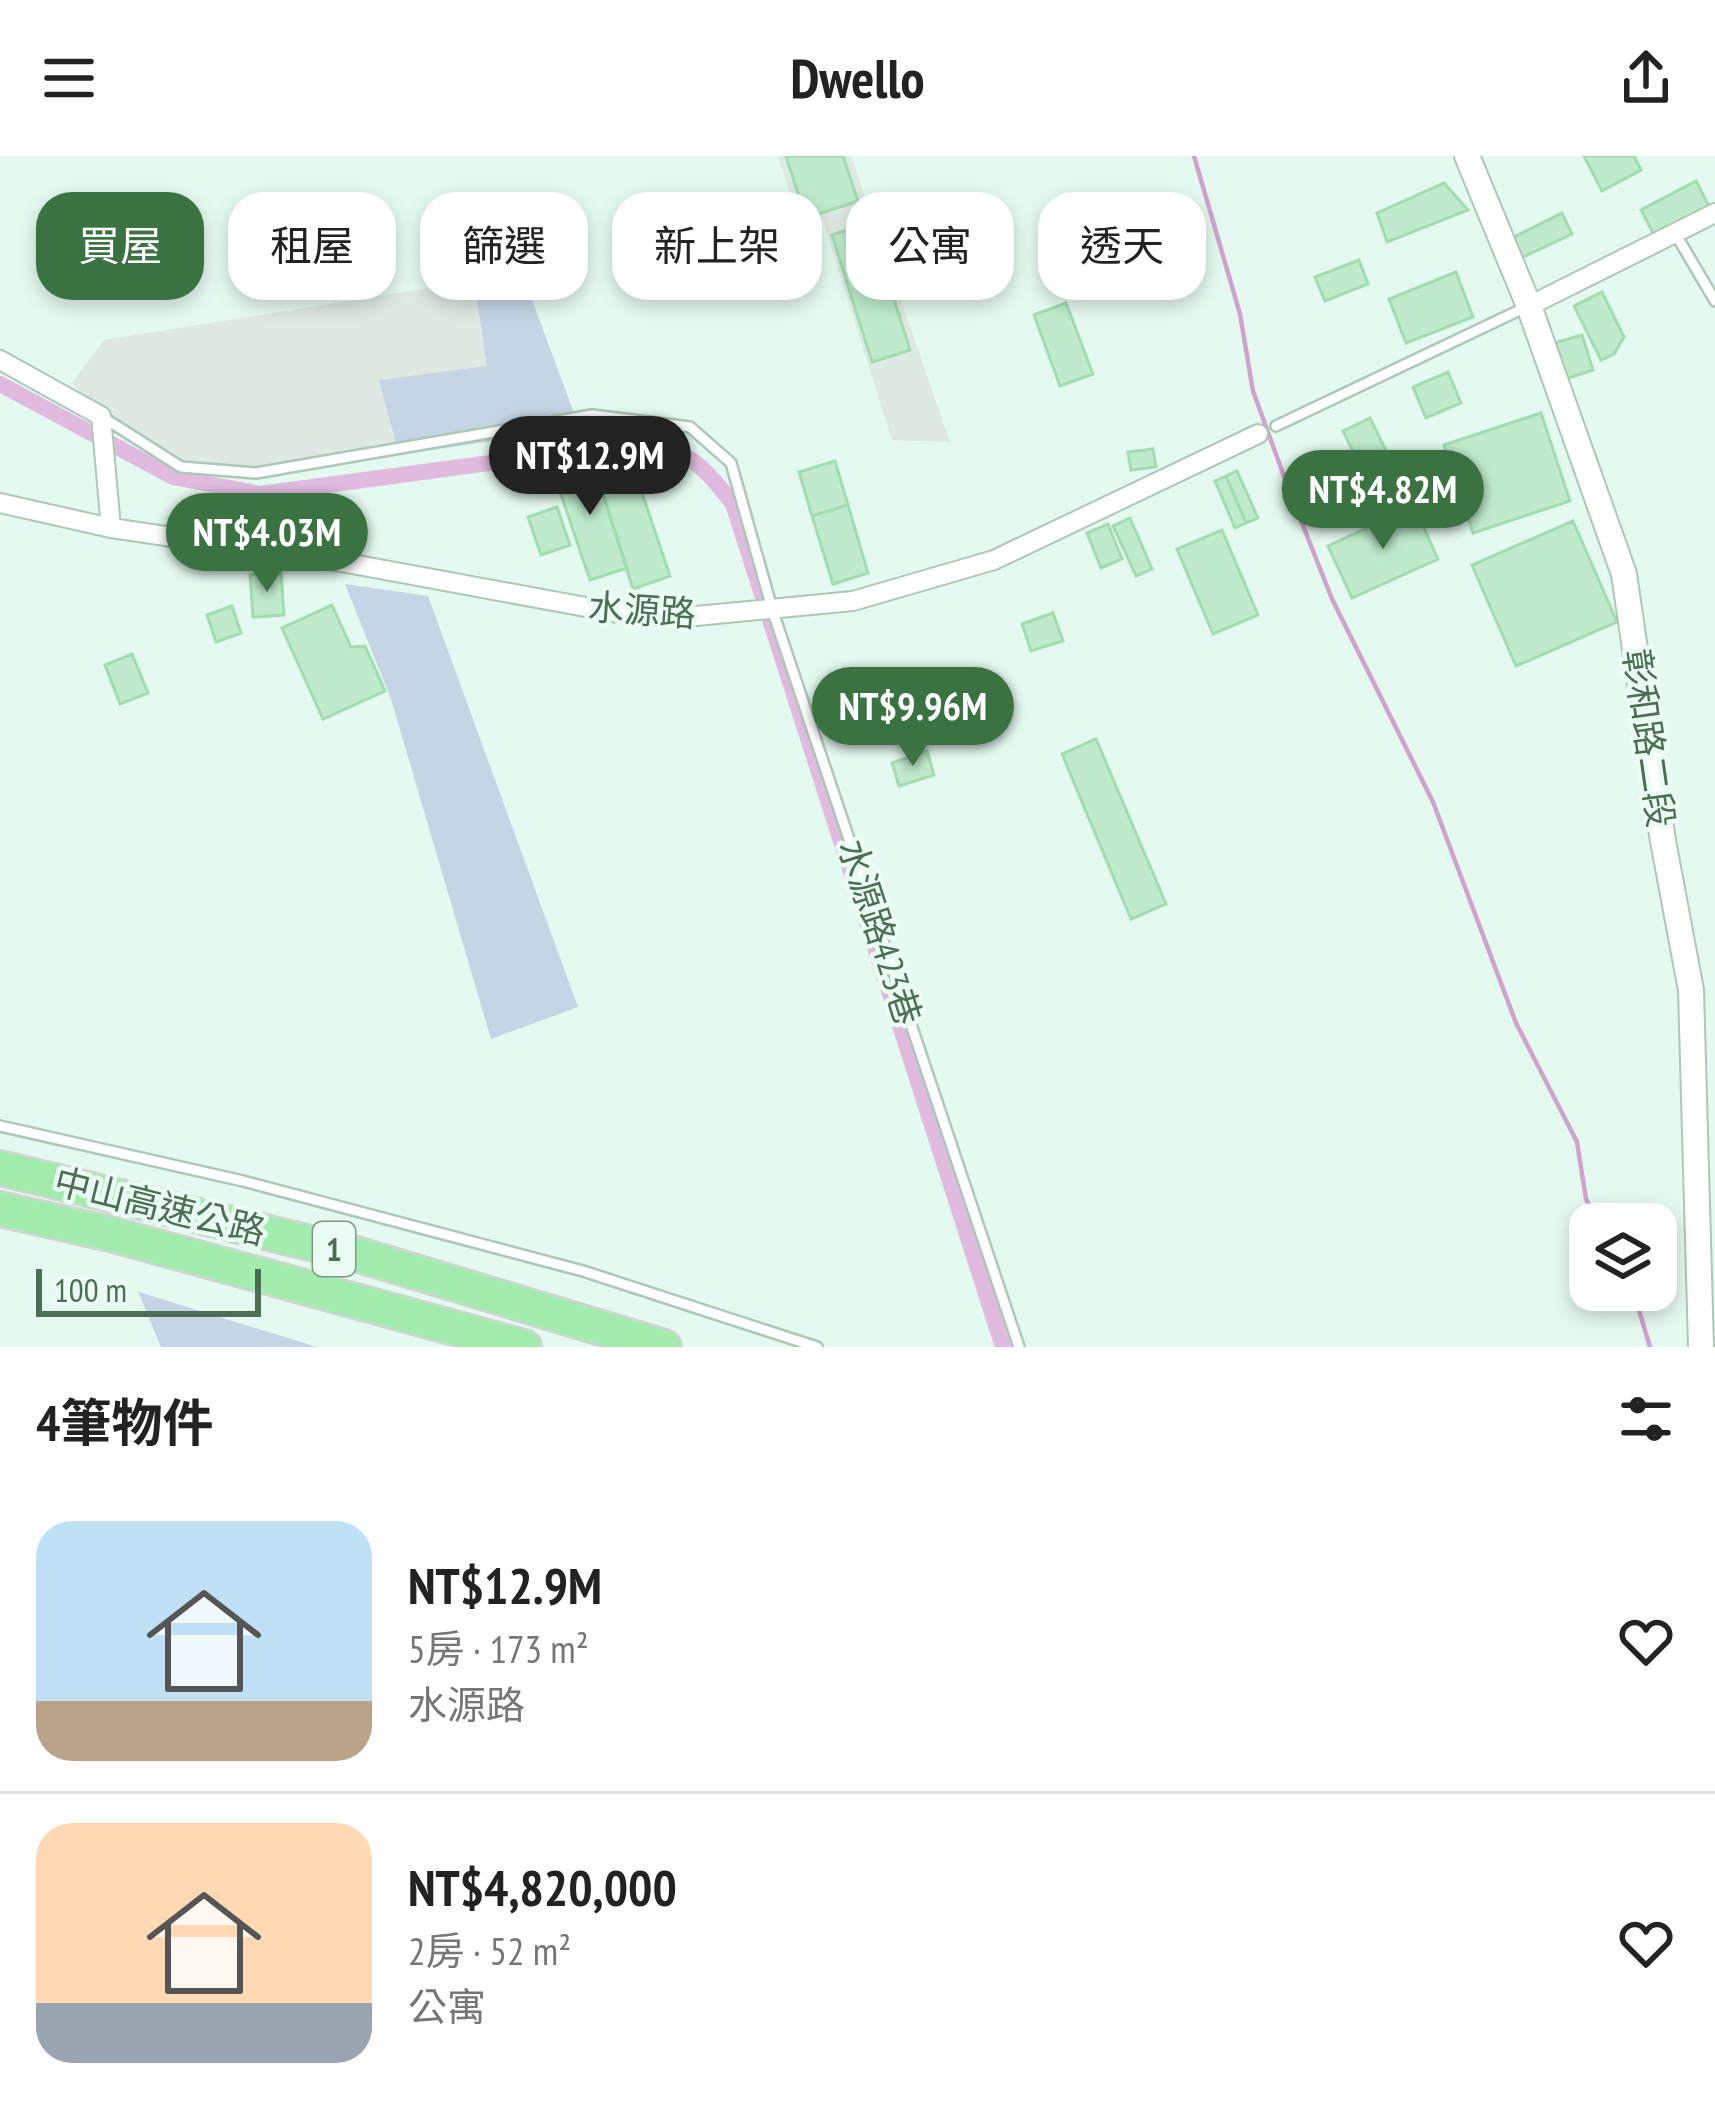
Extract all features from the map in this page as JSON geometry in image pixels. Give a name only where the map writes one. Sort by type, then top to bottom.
[{"type":"highway","name":"中山高速公路","points":[[0,1168],[356,1254],[664,1347]]},
{"type":"highway","name":"中山高速公路","points":[[0,1209],[110,1234],[524,1347]]},
{"type":"street","name":"彰和路二段","points":[[1467,156],[1529,306],[1624,574],[1691,989],[1701,1347]]},
{"type":"street","points":[[1529,306],[1715,213]]},
{"type":"street","points":[[0,359],[101,416],[111,528]]},
{"type":"street","name":"水源路","points":[[0,503],[111,528],[336,561],[629,615],[773,611],[853,601],[994,560],[1267,430]]},
{"type":"street","points":[[1691,989],[1715,1001]]},
{"type":"lane","points":[[1675,233],[1715,301]]},
{"type":"lane","name":"水源路","points":[[1267,430],[1529,306]]},
{"type":"lane","name":"水源路423巷","points":[[101,416],[181,467],[256,473],[592,415],[690,427],[731,463],[773,611],[1018,1347]]},
{"type":"lane","points":[[0,1126],[243,1181],[583,1270],[817,1347]]},
{"type":"shaded area","points":[[778,156],[851,156],[863,192],[846,192],[846,294],[822,218],[822,192],[789,192]]},
{"type":"shaded area","points":[[420,290],[420,300],[477,300],[487,366],[380,380],[399,455],[269,473],[188,464],[144,447],[95,410],[72,383],[104,340],[355,300],[396,300],[396,293]]},
{"type":"shaded area","points":[[477,300],[532,300],[577,421],[531,435],[399,455],[379,380],[487,366]]},
{"type":"shaded area","points":[[848,300],[901,300],[950,442],[892,440]]},
{"type":"shaded area","points":[[345,584],[428,596],[578,1007],[491,1039],[391,699]]},
{"type":"shaded area","points":[[139,1292],[317,1347],[161,1347]]},
{"type":"building","points":[[786,156],[843,156],[855,192],[846,192],[846,205],[822,213],[822,192],[798,192]]},
{"type":"building","points":[[1584,156],[1634,156],[1641,170],[1602,191]]},
{"type":"building","points":[[1696,181],[1710,208],[1655,237],[1641,210]]},
{"type":"building","points":[[1444,183],[1468,210],[1387,242],[1377,213]]},
{"type":"building","points":[[1562,213],[1572,234],[1521,258],[1512,238]]},
{"type":"building","points":[[846,231],[846,279],[832,235]]},
{"type":"building","points":[[1359,260],[1368,284],[1325,301],[1315,277]]},
{"type":"building","points":[[1456,272],[1473,317],[1406,343],[1389,299]]},
{"type":"building","points":[[1602,292],[1624,337],[1614,354],[1601,360],[1574,306]]},
{"type":"building","points":[[852,300],[894,300],[910,350],[872,362]]},
{"type":"building","points":[[1066,303],[1093,374],[1060,386],[1034,315]]},
{"type":"building","points":[[1582,335],[1593,370],[1565,379],[1554,343]]},
{"type":"building","points":[[1448,372],[1461,403],[1426,418],[1413,387]]},
{"type":"building","points":[[1541,413],[1570,501],[1473,533],[1444,445]]},
{"type":"building","points":[[1370,418],[1396,471],[1369,484],[1343,431]]},
{"type":"building","points":[[1153,449],[1156,467],[1131,470],[1128,452]]},
{"type":"building","points":[[629,454],[670,576],[633,589],[592,460]]},
{"type":"building","points":[[592,460],[627,568],[590,580],[551,465]]},
{"type":"building","points":[[835,461],[848,505],[812,516],[799,472]]},
{"type":"building","points":[[1237,471],[1258,518],[1246,523],[1226,476]]},
{"type":"building","points":[[1226,476],[1246,523],[1235,528],[1215,481]]},
{"type":"building","points":[[848,505],[868,573],[833,584],[812,516]]},
{"type":"building","points":[[1414,506],[1438,559],[1352,598],[1328,546]]},
{"type":"building","points":[[557,507],[570,545],[541,555],[528,517]]},
{"type":"building","points":[[1130,518],[1152,569],[1136,576],[1113,526]]},
{"type":"building","points":[[1573,521],[1617,622],[1516,666],[1472,565]]},
{"type":"building","points":[[1108,524],[1122,559],[1101,568],[1087,533]]},
{"type":"building","points":[[1222,530],[1258,615],[1213,634],[1177,549]]},
{"type":"building","points":[[281,573],[284,615],[253,617],[250,575]]},
{"type":"building","points":[[332,605],[351,647],[365,646],[385,691],[323,719],[282,628]]},
{"type":"building","points":[[232,606],[241,633],[216,642],[207,615]]},
{"type":"building","points":[[1053,613],[1063,641],[1031,651],[1022,624]]},
{"type":"building","points":[[132,654],[148,693],[120,704],[105,665]]},
{"type":"building","points":[[1096,739],[1166,904],[1131,919],[1062,754]]},
{"type":"building","points":[[927,751],[934,775],[899,786],[892,763]]},
{"type":"waterway","points":[[1194,156],[1240,314],[1253,391],[1289,490],[1332,599],[1433,802],[1516,1023],[1577,1142],[1588,1203]]},
{"type":"waterway","points":[[0,384],[173,477],[260,494],[652,441],[689,458],[707,473],[733,504],[1003,1347]]},
{"type":"waterway","points":[[1639,1311],[1650,1347]]}]
